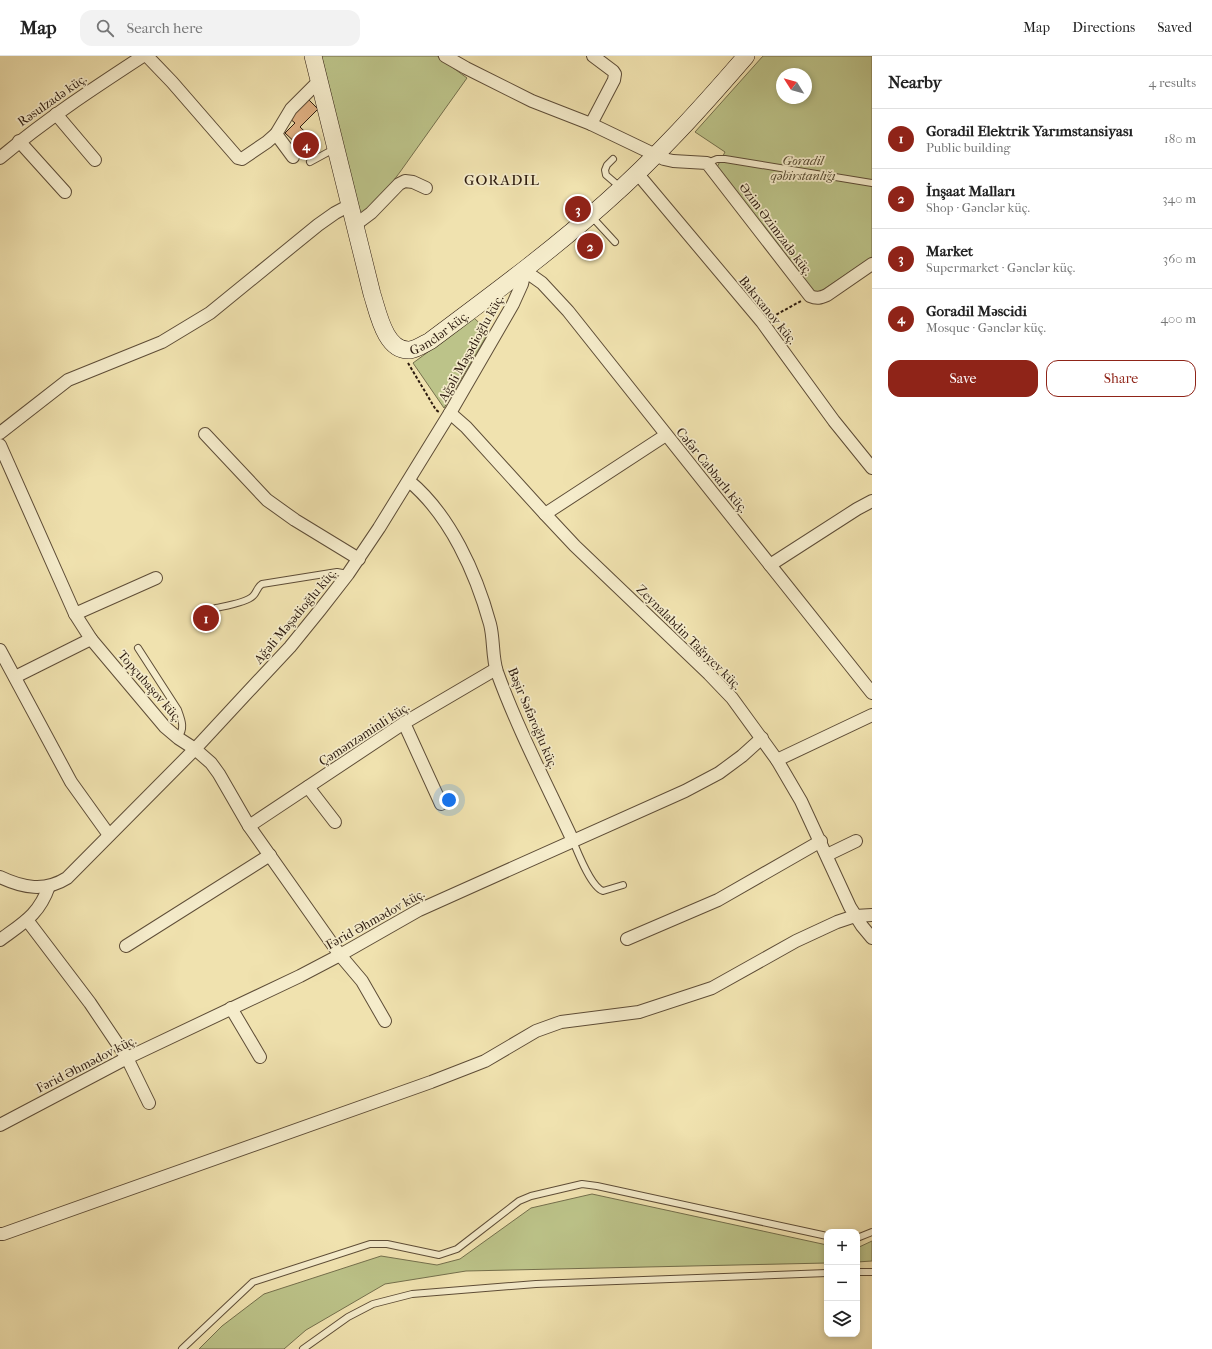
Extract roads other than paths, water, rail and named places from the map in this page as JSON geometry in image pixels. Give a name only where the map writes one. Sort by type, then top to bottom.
[{"type":"street","name":"Rəsulzadə küç.","points":[[1,154],[77,99],[143,56]]},
{"type":"street","points":[[147,56],[172,82],[238,158],[242,159],[276,134],[291,109],[319,81]]},
{"type":"street","name":"Gənclər küç.","points":[[313,56],[372,294],[385,332],[390,340],[397,346],[410,350],[418,348],[430,341],[524,271],[591,216],[655,155],[712,96],[746,56]]},
{"type":"street","points":[[445,56],[532,101],[591,124],[664,159],[707,163]]},
{"type":"street","points":[[591,124],[614,80],[615,74],[593,56]]},
{"type":"street","points":[[56,114],[95,160]]},
{"type":"street","points":[[276,134],[293,157]]},
{"type":"street","points":[[19,141],[65,192]]},
{"type":"street","name":"Əzim Əzimzadə küç.","points":[[707,163],[810,296],[820,298],[827,295],[872,264]]},
{"type":"street","name":"Bakıxanov küç.","points":[[637,173],[762,322],[834,421],[872,468]]},
{"type":"street","points":[[355,225],[371,213],[399,184],[405,181],[413,182],[426,188]]},
{"type":"street","points":[[0,433],[68,380],[162,342],[210,313],[335,212],[350,206]]},
{"type":"street","name":"Ağəli Məşədioğlu küç.","points":[[0,877],[24,886],[37,888],[58,884],[67,878],[195,749],[290,647],[348,574],[409,481],[513,304],[522,284],[524,271]]},
{"type":"street","name":"Cəfər Cabbarlı küç.","points":[[524,271],[542,283],[568,311],[872,693]]},
{"type":"street","name":"Zeynalabdin Tağıyev küç.","points":[[449,415],[466,427],[575,546],[710,674],[732,698],[778,760],[821,841],[844,895],[855,916],[872,938]]},
{"type":"street","points":[[205,434],[268,500],[295,520],[359,558]]},
{"type":"street","points":[[545,514],[666,435]]},
{"type":"street","name":"Topçubaşov küç.","points":[[0,444],[75,614],[91,639],[165,727],[211,763],[249,826],[340,955],[362,981],[385,1021]]},
{"type":"street","name":"Bəşir Səfəroğlu küç.","points":[[409,481],[420,490],[444,519],[468,565],[480,592],[490,625],[496,669],[513,714],[573,840]]},
{"type":"street","points":[[770,565],[857,508],[872,501]]},
{"type":"street","points":[[75,614],[156,578]]},
{"type":"street","points":[[15,677],[91,639]]},
{"type":"street","points":[[0,650],[71,782],[109,835]]},
{"type":"street","name":"Çəmənzəminli küç.","points":[[249,826],[404,723],[496,669]]},
{"type":"street","points":[[778,760],[872,715]]},
{"type":"street","points":[[404,723],[441,804]]},
{"type":"street","name":"Fərid Əhmədov küç.","points":[[0,1125],[127,1058],[300,976],[419,910],[692,788],[719,773],[742,756],[762,738]]},
{"type":"street","points":[[308,786],[335,822]]},
{"type":"street","points":[[827,855],[856,840]]},
{"type":"street","points":[[627,939],[718,900],[821,841]]},
{"type":"street","points":[[126,946],[270,855]]},
{"type":"street","points":[[0,940],[38,910],[45,899],[49,886]]},
{"type":"street","points":[[0,1234],[431,1082],[485,1060],[536,1031],[561,1022],[639,1012],[712,988],[796,941],[837,922],[855,916],[872,915]]},
{"type":"street","points":[[27,920],[90,1004],[127,1058],[149,1103]]},
{"type":"street","points":[[231,1008],[260,1057]]},
{"type":"lane","points":[[310,162],[336,148]]},
{"type":"lane","points":[[613,159],[606,165],[604,170],[606,175],[621,188]]},
{"type":"lane","points":[[707,163],[717,159],[725,159],[872,183]]},
{"type":"lane","points":[[591,216],[615,242]]},
{"type":"lane","points":[[216,608],[252,597],[256,592],[257,587],[262,584],[337,572],[348,574]]},
{"type":"lane","points":[[138,648],[178,710],[183,731],[178,738]]},
{"type":"lane","points":[[573,840],[593,883],[598,889],[603,891],[623,885]]},
{"type":"lane","points":[[182,1349],[252,1282],[370,1244],[387,1244],[439,1255],[448,1253],[457,1249],[519,1202],[531,1196],[582,1184],[824,1235]]},
{"type":"lane","points":[[860,1237],[872,1232]]},
{"type":"lane","points":[[860,1272],[872,1272]]},
{"type":"lane","points":[[303,1349],[348,1316],[373,1304],[412,1294],[536,1284],[824,1273]]},
{"type":"place","name":"Goradil Məscidi","points":[[306,145]]},
{"type":"place","name":"Market","points":[[578,209]]},
{"type":"place","name":"İnşaat Malları","points":[[590,246]]},
{"type":"place","name":"Goradil Elektrik Yarımstansiyası","points":[[206,618]]},
{"type":"district","name":"GORADIL","points":[[502,180]]},
{"type":"park label","name":"Goradil qəbirstanlığı","points":[[803,168]]}]
